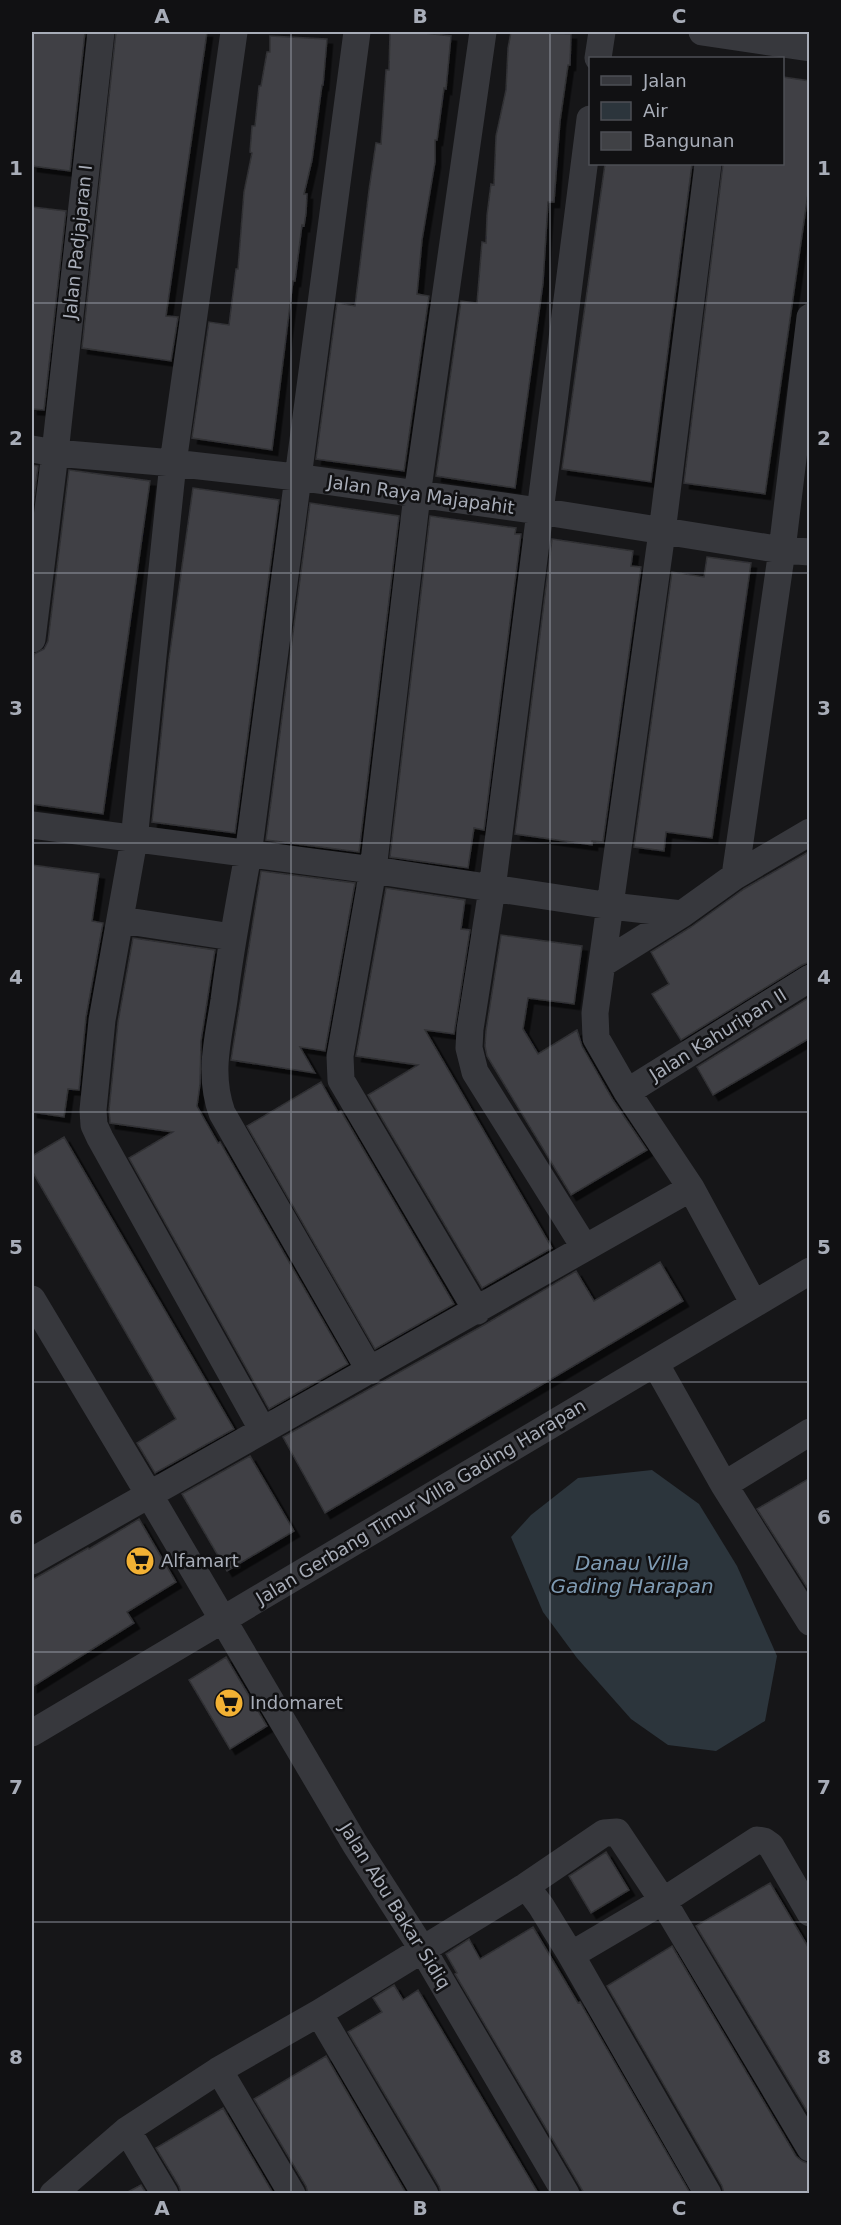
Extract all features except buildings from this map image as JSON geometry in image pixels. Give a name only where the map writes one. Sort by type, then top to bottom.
[{"type":"street","name":"Jalan Padjajaran I","points":[[32,639],[43,451],[101,32]]},
{"type":"street","points":[[234,32],[173,462],[134,840],[102,1020],[93,1110],[94,1125],[262,1429]]},
{"type":"street","points":[[357,32],[296,477],[248,855],[232,937],[214,1069],[215,1094],[222,1113],[370,1371]]},
{"type":"street","points":[[477,1311],[341,1080],[340,1056],[373,870],[417,495],[483,32]]},
{"type":"street","points":[[598,57],[602,32]]},
{"type":"street","points":[[718,39],[810,48]]},
{"type":"street","points":[[585,1248],[475,1072],[469,1048],[492,889],[589,134]]},
{"type":"street","points":[[708,165],[662,532],[595,1013],[596,1038],[627,1092],[691,1188],[753,1304]]},
{"type":"street","points":[[735,876],[782,550],[810,317]]},
{"type":"street","name":"Jalan Raya Majapahit","points":[[43,451],[173,462],[296,477],[782,550],[810,552]]},
{"type":"street","points":[[32,825],[682,914]]},
{"type":"street","points":[[602,964],[682,914],[735,876],[810,831]]},
{"type":"street","points":[[121,920],[232,937]]},
{"type":"street","name":"Jalan Kahuripan II","points":[[627,1092],[810,978]]},
{"type":"street","points":[[32,1561],[691,1188]]},
{"type":"street","name":"Jalan Gerbang Timur Villa Gading Harapan","points":[[32,1733],[810,1271]]},
{"type":"street","name":"Jalan Abu Bakar Sidiq","points":[[32,1299],[356,1845],[423,1950],[566,2193]]},
{"type":"street","points":[[655,1363],[724,1485],[810,1622]]},
{"type":"street","points":[[724,1485],[810,1432]]},
{"type":"street","points":[[53,2193],[127,2130],[219,2070],[319,2013],[526,1887],[604,1833],[617,1832],[663,1901],[810,2148]]},
{"type":"street","points":[[571,1955],[663,1901],[757,1840],[765,1840],[771,1846],[810,1913]]},
{"type":"street","points":[[526,1887],[542,1906],[708,2193]]},
{"type":"street","points":[[319,2013],[425,2193]]},
{"type":"street","points":[[219,2070],[292,2193]]},
{"type":"street","points":[[127,2130],[165,2193]]},
{"type":"water","name":"Danau Villa Gading Harapan","points":[[652,1470],[699,1504],[737,1566],[777,1656],[765,1721],[716,1751],[668,1745],[631,1719],[577,1658],[543,1612],[511,1537],[531,1515],[578,1478]]},
{"type":"place","name":"Alfamart","points":[[140,1561]]},
{"type":"place","name":"Indomaret","points":[[229,1703]]}]
